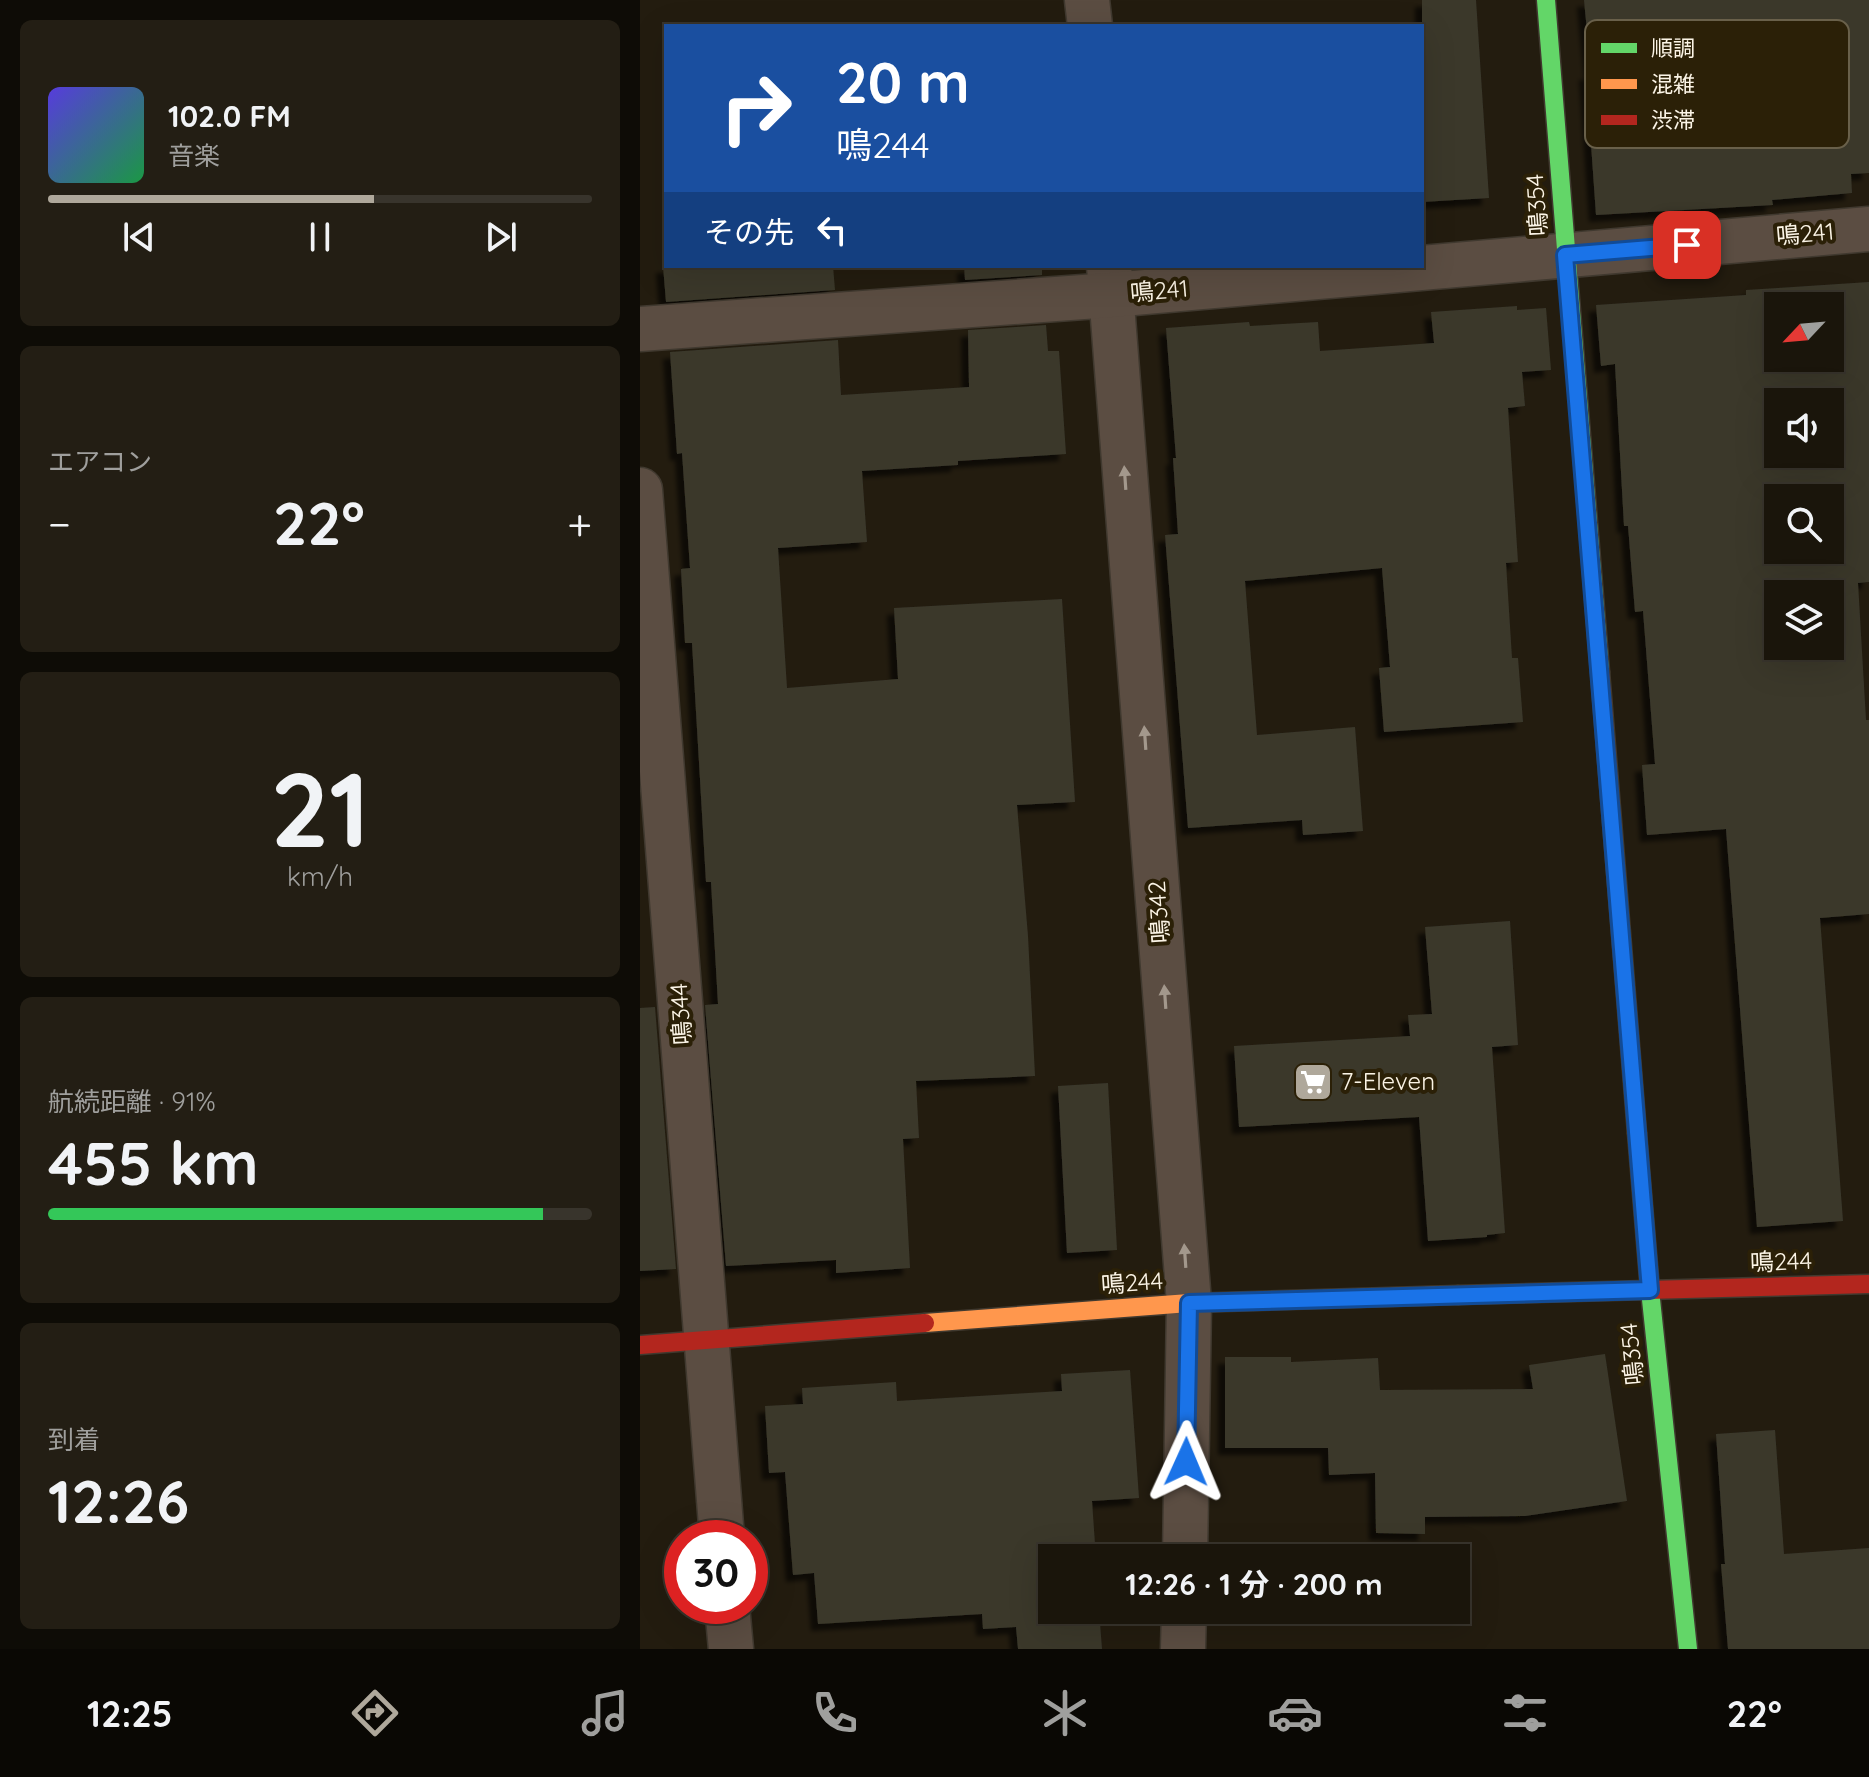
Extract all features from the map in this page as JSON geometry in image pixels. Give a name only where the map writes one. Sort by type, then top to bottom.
[{"type":"street","points":[[1087,0],[1090,24]]},
{"type":"street","name":"鳴354","points":[[1546,0],[1650,1290],[1688,1649]]},
{"type":"street","name":"鳴241","points":[[1424,263],[1565,255],[1869,229]]},
{"type":"street","name":"鳴241","points":[[640,329],[1110,280],[1328,268]]},
{"type":"street","name":"鳴342","points":[[1110,280],[1189,1303],[1185,1544]]},
{"type":"street","name":"鳴344","points":[[640,490],[721,1520]]},
{"type":"street","name":"鳴244","points":[[640,1345],[1189,1303],[1869,1284]]},
{"type":"street","points":[[729,1624],[731,1649]]},
{"type":"street","points":[[1183,1649],[1184,1624]]},
{"type":"building","points":[[1422,0],[1476,0],[1489,198],[1424,202]]},
{"type":"building","points":[[1584,0],[1869,0],[1869,173],[1851,174],[1852,193],[1772,200],[1773,205],[1596,215],[1591,148],[1849,148],[1849,20],[1586,20]]},
{"type":"building","points":[[663,266],[833,268],[835,290],[666,302]]},
{"type":"building","points":[[964,268],[1042,268],[1042,275],[965,280]]},
{"type":"building","points":[[1869,282],[1869,582],[1858,583],[1866,720],[1869,720],[1869,914],[1820,918],[1843,1221],[1757,1227],[1726,829],[1647,835],[1642,765],[1655,764],[1643,611],[1635,612],[1628,526],[1624,526],[1615,364],[1601,366],[1596,305],[1746,295],[1746,290]]},
{"type":"building","points":[[1517,306],[1517,310],[1546,308],[1551,370],[1522,372],[1525,406],[1508,408],[1518,562],[1506,563],[1512,658],[1518,658],[1523,722],[1384,732],[1379,668],[1390,667],[1382,568],[1245,581],[1257,735],[1355,727],[1363,831],[1303,835],[1302,820],[1188,828],[1165,535],[1178,534],[1173,458],[1176,458],[1166,328],[1249,322],[1250,326],[1318,322],[1320,351],[1434,343],[1431,312]]},
{"type":"building","points":[[1046,325],[1048,351],[1059,351],[1066,454],[862,471],[867,542],[778,548],[787,688],[898,679],[894,608],[1062,599],[1075,802],[1017,805],[1035,1076],[916,1081],[919,1138],[903,1139],[910,1268],[836,1273],[836,1260],[726,1266],[705,1005],[718,1004],[711,882],[706,882],[692,643],[685,643],[681,569],[690,568],[682,453],[677,454],[670,352],[838,340],[841,395],[969,387],[968,330]]},
{"type":"building","points":[[1510,921],[1518,1045],[1492,1047],[1505,1233],[1428,1241],[1419,1117],[1239,1127],[1234,1046],[1410,1036],[1408,1015],[1432,1014],[1425,927]]},
{"type":"building","points":[[655,1007],[676,1269],[640,1271],[640,1008]]},
{"type":"building","points":[[1108,1083],[1117,1250],[1067,1253],[1058,1086]]},
{"type":"building","points":[[1605,1354],[1627,1501],[1525,1516],[1425,1517],[1425,1534],[1376,1533],[1375,1473],[1329,1475],[1328,1448],[1225,1448],[1225,1357],[1291,1357],[1291,1362],[1378,1358],[1380,1390],[1533,1389],[1529,1365]]},
{"type":"building","points":[[1130,1370],[1139,1498],[1092,1501],[1095,1544],[1038,1544],[1038,1624],[1100,1624],[1102,1649],[1018,1649],[1016,1627],[983,1629],[982,1614],[818,1624],[814,1573],[793,1575],[785,1472],[769,1473],[765,1406],[803,1404],[802,1388],[896,1382],[897,1401],[1062,1391],[1061,1374]]},
{"type":"building","points":[[1775,1430],[1784,1554],[1869,1548],[1869,1649],[1728,1649],[1716,1434]]},
{"type":"traffic: fast","points":[[1546,0],[1600,672]]},
{"type":"traffic: fast","points":[[1637,1133],[1650,1290],[1688,1649]]},
{"type":"traffic: slow","points":[[925,1323],[1189,1303],[1458,1295]]},
{"type":"traffic: jam","points":[[1600,672],[1637,1133]]},
{"type":"traffic: jam","points":[[1458,1295],[1869,1284]]},
{"type":"traffic: jam","points":[[640,1345],[925,1323]]},
{"type":"place","name":"7-Eleven","points":[[1313,1082]]},
{"type":"route","points":[[1186,1462],[1189,1303],[1650,1290],[1565,255],[1687,245]]}]
